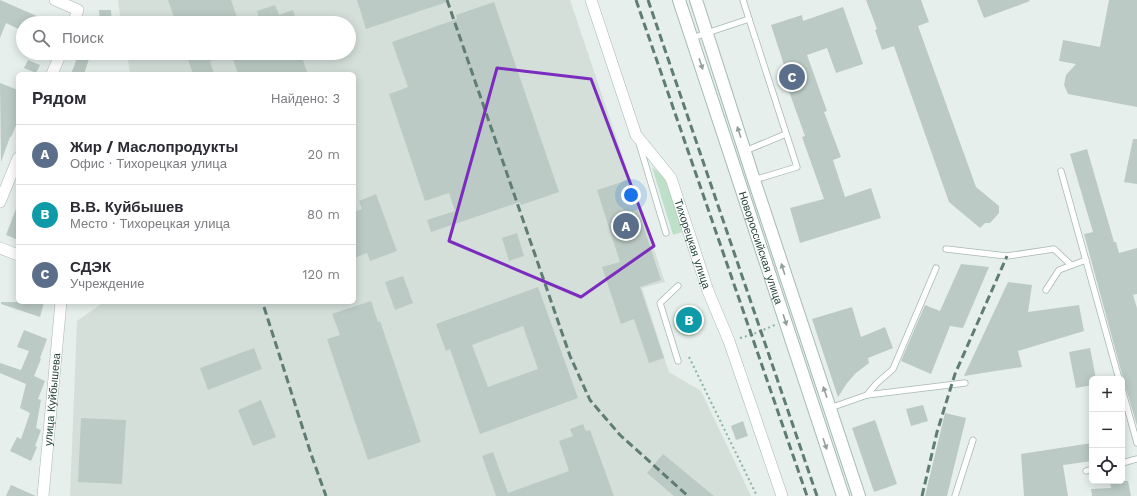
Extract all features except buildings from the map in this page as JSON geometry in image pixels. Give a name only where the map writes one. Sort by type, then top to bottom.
[{"type":"main road","name":"Новороссийская улица","points":[[680,0],[843,496]]},
{"type":"main road","name":"Новороссийская улица","points":[[696,0],[744,151],[859,496]]},
{"type":"street","points":[[55,0],[78,10],[76,16]]},
{"type":"street","name":"Тихорецкая улица","points":[[591,0],[636,135],[671,178],[708,292],[729,341],[782,496]]},
{"type":"street","points":[[53,72],[58,60]]},
{"type":"street","points":[[0,202],[16,163]]},
{"type":"street","points":[[0,248],[16,254]]},
{"type":"street","name":"улица Куйбышева","points":[[42,496],[61,304]]},
{"type":"lane","points":[[743,0],[797,167],[754,180]]},
{"type":"lane","points":[[692,38],[749,19]]},
{"type":"lane","points":[[744,151],[786,134]]},
{"type":"lane","points":[[636,135],[666,233]]},
{"type":"lane","points":[[1061,171],[1118,376]]},
{"type":"lane","points":[[946,249],[1007,256],[1054,249],[1071,265]]},
{"type":"lane","points":[[1046,290],[1059,270],[1086,260]]},
{"type":"lane","points":[[867,395],[876,384],[893,369],[936,268]]},
{"type":"lane","points":[[678,286],[660,303],[678,361]]},
{"type":"lane","points":[[830,408],[867,395],[965,383]]},
{"type":"lane","points":[[1125,400],[1137,443]]},
{"type":"lane","points":[[955,496],[973,440]]},
{"type":"lane","points":[[1125,462],[1137,459]]},
{"type":"path","points":[[729,341],[751,335],[778,324]]},
{"type":"path","points":[[689,357],[756,496]]},
{"type":"highlighted area","points":[[497,68],[591,79],[654,246],[581,297],[449,241]]},
{"type":"shaded area","points":[[118,0],[570,0],[665,282],[642,288],[669,372],[701,391],[751,496],[70,496],[77,321],[101,304],[356,304],[356,72],[130,72],[128,60],[356,60],[356,16],[120,16]]},
{"type":"green space","points":[[652,167],[664,177],[675,205],[682,232],[673,235]]},
{"type":"green space","points":[[688,306],[699,310],[703,321],[699,332],[688,336],[677,332],[673,321],[677,310]]},
{"type":"railway","points":[[447,0],[570,356],[590,400],[620,435],[688,496]]},
{"type":"railway","points":[[636,0],[807,496]]},
{"type":"railway","points":[[648,0],[817,496]]},
{"type":"railway","points":[[922,496],[937,432],[955,374],[1007,256]]},
{"type":"railway","points":[[264,307],[326,496]]},
{"type":"place","name":"СДЭК","points":[[792,77]]},
{"type":"place","name":"Жир / Маслопродукты","points":[[626,226]]},
{"type":"place","name":"В.В. Куйбышев","points":[[689,320]]}]
